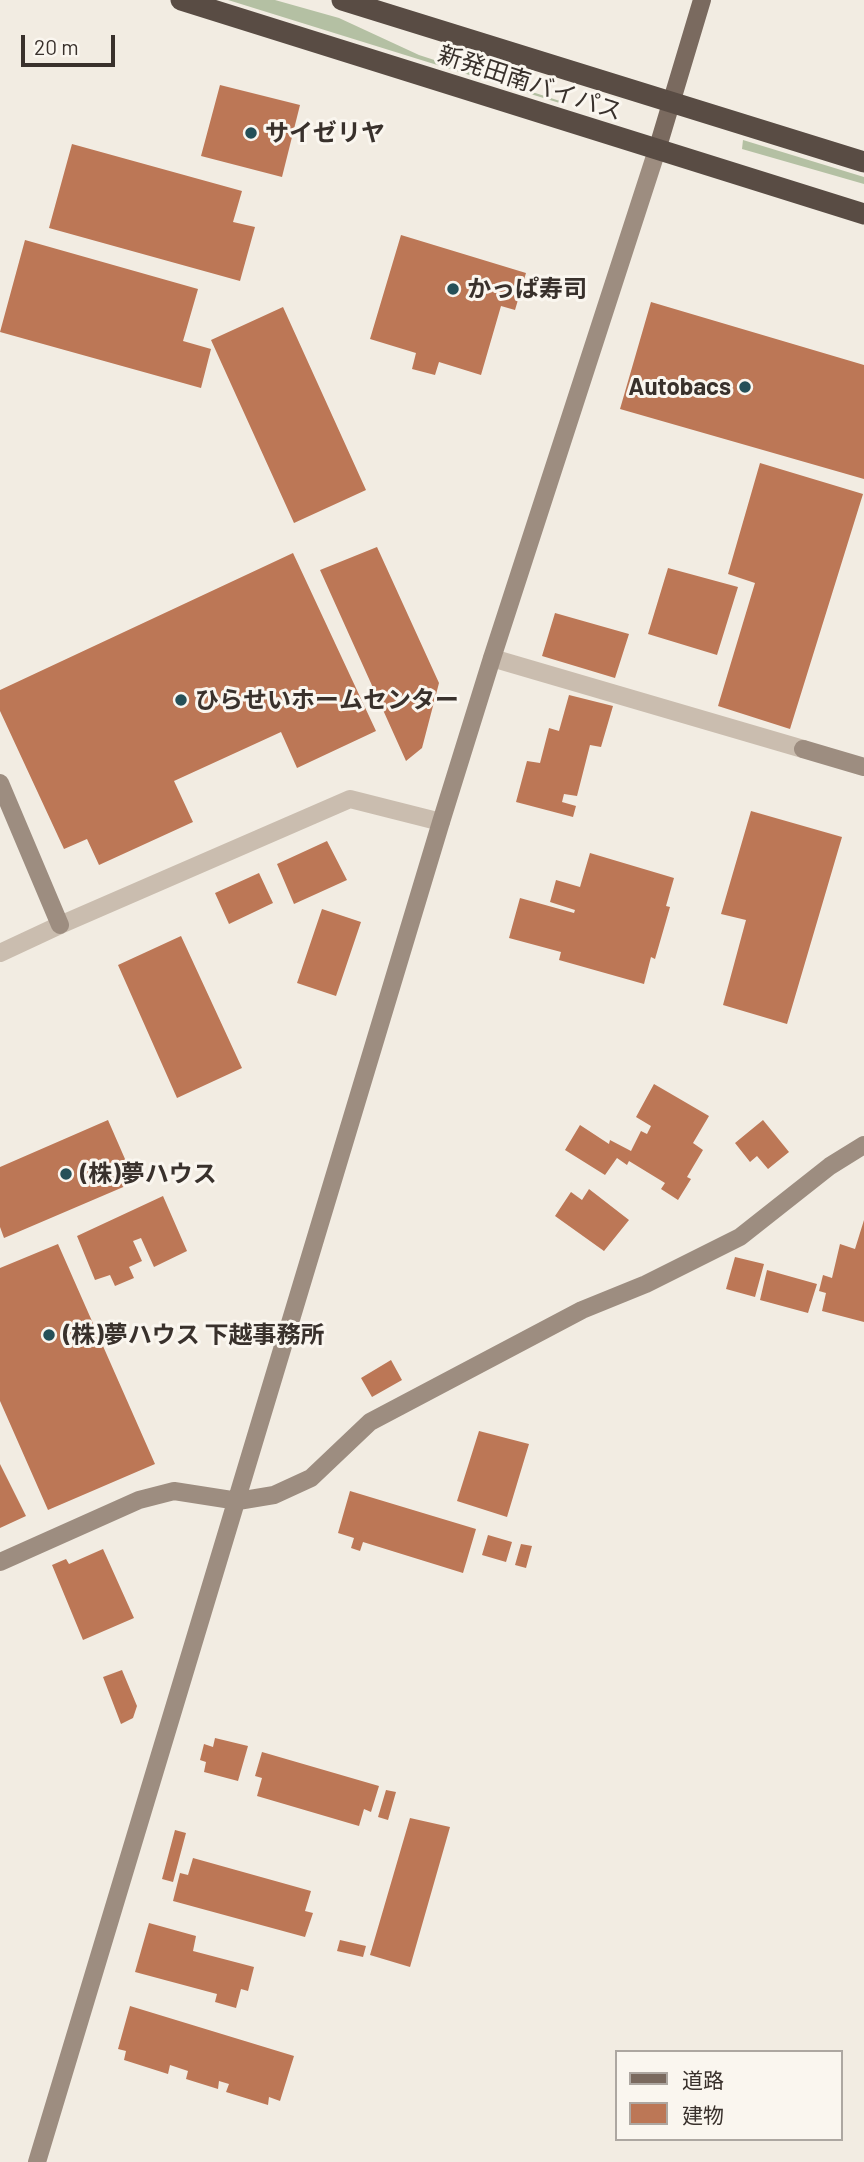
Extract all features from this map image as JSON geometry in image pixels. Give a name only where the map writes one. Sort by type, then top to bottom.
[{"type":"highway","name":"新発田南バイパス","points":[[181,0],[864,214]]},
{"type":"highway","name":"新発田南バイパス","points":[[342,0],[864,163]]},
{"type":"main road","points":[[657,150],[702,0]]},
{"type":"street","points":[[37,2162],[441,822],[657,150]]},
{"type":"street","points":[[492,658],[864,767]]},
{"type":"street","points":[[0,783],[60,925]]},
{"type":"street","points":[[0,953],[350,799],[441,822]]},
{"type":"street","points":[[0,1562],[139,1500],[174,1492],[238,1501],[274,1495],[310,1478],[370,1422],[582,1310],[646,1284],[740,1237],[830,1166],[864,1144]]},
{"type":"green space","points":[[228,0],[275,0],[339,18],[419,55],[566,105]]},
{"type":"green space","points":[[743,140],[864,177],[864,184],[742,149]]},
{"type":"building","points":[[220,85],[300,105],[282,177],[201,156]]},
{"type":"building","points":[[72,144],[242,191],[233,222],[255,227],[240,281],[49,228]]},
{"type":"building","name":"かっぱ寿司","points":[[401,235],[526,273],[515,310],[501,306],[481,375],[439,362],[435,375],[412,369],[416,353],[370,339]]},
{"type":"building","points":[[25,240],[198,289],[183,341],[211,349],[201,388],[0,332]]},
{"type":"building","name":"Autobacs","points":[[651,302],[864,365],[864,479],[620,409]]},
{"type":"building","points":[[283,307],[366,490],[294,523],[211,340]]},
{"type":"building","points":[[760,463],[863,494],[790,729],[718,706],[755,583],[728,574]]},
{"type":"building","points":[[377,547],[439,683],[422,748],[406,761],[320,570]]},
{"type":"building","name":"ひらせいホームセンター","points":[[293,553],[376,731],[297,768],[281,732],[174,781],[193,822],[99,865],[87,839],[64,849],[0,711],[0,690]]},
{"type":"building","points":[[668,568],[738,587],[717,655],[648,634]]},
{"type":"building","points":[[555,613],[629,634],[615,678],[542,656]]},
{"type":"building","points":[[569,695],[613,706],[601,747],[590,745],[577,796],[564,794],[562,802],[576,806],[573,817],[516,802],[527,761],[540,763],[549,728],[559,731]]},
{"type":"building","points":[[751,811],[842,837],[787,1024],[723,1005],[746,920],[721,914]]},
{"type":"building","points":[[327,841],[347,880],[294,904],[277,864]]},
{"type":"building","points":[[590,853],[674,878],[666,906],[670,907],[655,959],[651,957],[644,984],[559,960],[561,952],[509,938],[520,898],[574,913],[575,910],[550,902],[556,880],[580,887]]},
{"type":"building","points":[[259,873],[273,903],[229,924],[215,893]]},
{"type":"building","points":[[322,909],[361,922],[336,996],[297,983]]},
{"type":"building","points":[[181,936],[242,1068],[177,1098],[118,965]]},
{"type":"building","points":[[654,1084],[709,1116],[693,1143],[703,1150],[687,1177],[691,1179],[678,1200],[661,1189],[665,1183],[629,1161],[627,1165],[617,1158],[605,1175],[565,1150],[580,1125],[609,1144],[610,1140],[631,1151],[641,1131],[647,1134],[651,1126],[636,1117]]},
{"type":"building","name":"(株)夢ハウス","points":[[108,1120],[135,1182],[4,1238],[0,1227],[0,1167]]},
{"type":"building","points":[[763,1120],[789,1152],[768,1169],[757,1156],[750,1162],[735,1143]]},
{"type":"building","points":[[589,1189],[629,1220],[604,1251],[555,1216],[571,1192],[582,1200]]},
{"type":"building","points":[[163,1196],[187,1251],[154,1267],[141,1238],[133,1241],[142,1261],[129,1267],[134,1278],[115,1286],[110,1275],[95,1280],[77,1236]]},
{"type":"building","points":[[864,1220],[864,1322],[822,1311],[826,1293],[819,1291],[823,1275],[832,1278],[840,1244],[855,1249]]},
{"type":"building","name":"(株)夢ハウス 下越事務所","points":[[58,1244],[155,1464],[48,1510],[0,1401],[0,1268]]},
{"type":"building","points":[[735,1257],[764,1264],[755,1297],[726,1289]]},
{"type":"building","points":[[767,1270],[817,1284],[808,1313],[760,1300]]},
{"type":"building","points":[[391,1360],[402,1380],[372,1397],[361,1378]]},
{"type":"building","points":[[479,1431],[529,1444],[507,1517],[457,1501]]},
{"type":"building","points":[[0,1464],[26,1516],[0,1528]]},
{"type":"building","points":[[350,1491],[476,1529],[463,1573],[363,1542],[360,1551],[351,1548],[354,1538],[338,1533]]},
{"type":"building","points":[[488,1535],[512,1542],[506,1562],[482,1555]]},
{"type":"building","points":[[521,1544],[532,1546],[526,1568],[515,1565]]},
{"type":"building","points":[[103,1549],[134,1618],[83,1640],[52,1565],[66,1559],[69,1564]]},
{"type":"building","points":[[122,1670],[137,1706],[133,1718],[121,1724],[103,1677]]},
{"type":"building","points":[[215,1738],[248,1746],[238,1781],[204,1772],[206,1762],[200,1760],[204,1744],[213,1747]]},
{"type":"building","points":[[262,1752],[379,1786],[371,1812],[364,1809],[359,1826],[257,1796],[262,1778],[255,1776]]},
{"type":"building","points":[[386,1790],[396,1792],[388,1820],[378,1817]]},
{"type":"building","points":[[410,1818],[450,1827],[410,1967],[370,1955]]},
{"type":"building","points":[[175,1830],[186,1833],[173,1882],[162,1879]]},
{"type":"building","points":[[193,1858],[311,1891],[305,1911],[313,1913],[305,1937],[173,1901],[180,1873],[188,1875]]},
{"type":"building","points":[[149,1923],[196,1936],[193,1951],[254,1967],[248,1991],[241,1989],[236,2008],[215,2002],[217,1994],[135,1972]]},
{"type":"building","points":[[340,1940],[366,1946],[363,1957],[337,1951]]},
{"type":"building","points":[[130,2006],[294,2056],[280,2101],[269,2097],[268,2105],[226,2092],[229,2084],[219,2081],[218,2089],[186,2079],[188,2071],[170,2065],[168,2074],[124,2060],[126,2051],[118,2049]]},
{"type":"place","name":"サイゼリヤ","points":[[251,133]]},
{"type":"place","name":"かっぱ寿司","points":[[453,289]]},
{"type":"place","name":"Autobacs","points":[[745,387]]},
{"type":"place","name":"ひらせいホームセンター","points":[[181,700]]},
{"type":"place","name":"(株)夢ハウス","points":[[66,1174]]},
{"type":"place","name":"(株)夢ハウス 下越事務所","points":[[49,1335]]}]
